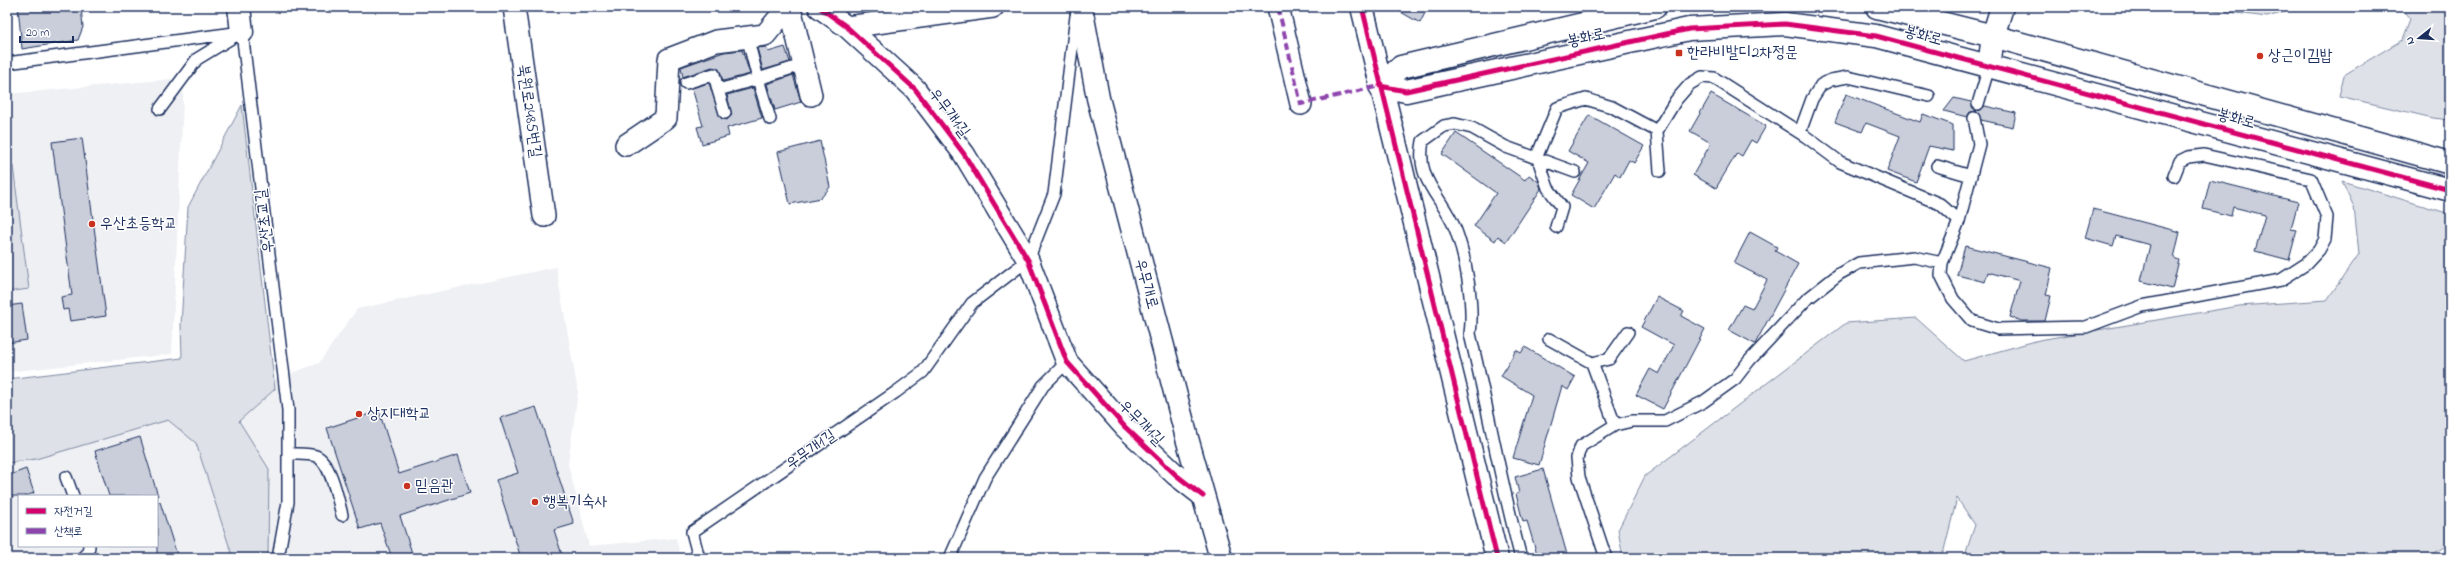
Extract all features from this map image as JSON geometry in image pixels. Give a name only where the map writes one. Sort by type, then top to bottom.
[{"type":"street","name":"우산초교길","points":[[239,7],[242,32]]},
{"type":"street","name":"북원로2485번길","points":[[514,7],[544,216]]},
{"type":"street","points":[[789,7],[802,65],[811,95]]},
{"type":"street","points":[[626,145],[666,118],[669,59],[716,41],[765,35],[789,7]]},
{"type":"street","name":"우무개1길","points":[[819,7],[847,27],[915,89],[964,154],[1028,260]]},
{"type":"street","points":[[847,27],[992,7]]},
{"type":"street","name":"우무개로","points":[[1080,7],[1098,98],[1220,558]]},
{"type":"street","points":[[1278,7],[1301,104]]},
{"type":"street","points":[[1362,7],[1380,86],[1427,266],[1497,558]]},
{"type":"street","name":"봉화로","points":[[1380,86],[1401,67],[1655,7]]},
{"type":"street","name":"봉화로","points":[[1877,7],[1993,36],[2450,163]]},
{"type":"street","points":[[1989,67],[1993,36],[2002,7]]},
{"type":"street","name":"봉화로","points":[[1380,86],[1406,91],[1690,29],[1785,24],[1876,36],[2450,190]]},
{"type":"street","points":[[1028,260],[1067,362]]},
{"type":"street","name":"우무개1길","points":[[1067,362],[1125,427],[1176,475],[1203,496]]},
{"type":"lane","points":[[1028,260],[1054,194],[1077,7]]},
{"type":"lane","points":[[7,63],[242,32]]},
{"type":"lane","points":[[160,109],[197,60],[242,32]]},
{"type":"lane","name":"우산초교길","points":[[242,32],[288,410],[288,502],[278,558]]},
{"type":"lane","points":[[749,44],[770,119]]},
{"type":"lane","points":[[718,90],[802,65]]},
{"type":"lane","points":[[1978,104],[1989,67]]},
{"type":"lane","points":[[686,83],[714,74],[725,113]]},
{"type":"lane","points":[[1800,132],[1812,99],[1821,85],[1831,80],[1848,76],[1929,96]]},
{"type":"lane","points":[[1660,171],[1657,131],[1676,100],[1690,84],[1702,78],[1714,78],[1800,132],[1840,162],[1940,204],[1959,221]]},
{"type":"lane","points":[[1556,227],[1562,207],[1548,188],[1538,156],[1557,108],[1586,99],[1612,107],[1657,131]]},
{"type":"lane","points":[[1974,118],[1980,144],[1959,221],[1942,263],[1941,275],[1953,299],[1972,321],[1998,329],[2086,328],[2142,306],[2281,280],[2306,264],[2319,250],[2325,239],[2327,217],[2311,179],[2204,154],[2188,157],[2180,161],[2174,176]]},
{"type":"lane","points":[[1522,558],[1507,507],[1490,413],[1470,334],[1472,308],[1470,289],[1456,231],[1425,177],[1420,158],[1423,141],[1444,126],[1455,124],[1472,128],[1506,147],[1538,156],[1575,172]]},
{"type":"lane","points":[[1937,166],[1971,176]]},
{"type":"lane","points":[[1606,558],[1579,477],[1577,458],[1581,446],[1615,425],[1632,421],[1665,421],[1703,402],[1735,379],[1749,361],[1806,300],[1839,274],[1859,263],[1914,257],[1942,263]]},
{"type":"lane","name":"우무개1길","points":[[699,558],[692,532],[896,392],[922,372],[972,303],[1028,260]]},
{"type":"lane","points":[[1592,363],[1609,359],[1628,332]]},
{"type":"lane","points":[[1549,339],[1592,363],[1615,425]]},
{"type":"lane","points":[[950,558],[985,478],[1043,386],[1067,362]]},
{"type":"lane","points":[[288,454],[316,456],[323,460],[328,469],[342,514]]},
{"type":"lane","points":[[66,477],[72,495]]},
{"type":"lane","points":[[82,558],[88,552],[89,547]]},
{"type":"shaded area","points":[[2190,7],[2303,7],[2267,17]]},
{"type":"shaded area","points":[[2400,7],[2450,7],[2450,120],[2433,118],[2339,96],[2344,75],[2402,40],[2410,19]]},
{"type":"shaded area","name":"우산초등학교","points":[[184,78],[172,354],[7,372],[7,94]]},
{"type":"shaded area","points":[[242,105],[275,389],[239,421],[269,469],[268,557],[233,558],[196,443],[168,420],[36,459],[7,463],[7,379],[182,358],[181,325],[188,207]]},
{"type":"shaded area","points":[[13,166],[29,289],[7,292],[7,167]]},
{"type":"shaded area","points":[[2342,181],[2450,214],[2450,543],[2427,558],[1964,558],[1975,525],[1957,498],[1944,550],[1938,558],[1623,558],[1618,530],[1645,476],[1846,323],[1916,318],[1964,361],[2039,340],[2239,306],[2327,300],[2359,254],[2354,207]]},
{"type":"shaded area","name":"상지대학교","points":[[556,267],[578,392],[568,464],[589,546],[676,538],[681,558],[7,558],[7,446],[193,410],[319,363],[357,309]]},
{"type":"building","points":[[18,7],[81,7],[83,27],[78,40],[22,49]]},
{"type":"building","points":[[1392,7],[1428,7],[1420,23]]},
{"type":"building","points":[[766,47],[768,52],[785,47],[790,62],[763,70],[757,48]]},
{"type":"building","points":[[742,50],[750,74],[723,81],[719,69],[712,67],[683,77],[681,67],[724,52]]},
{"type":"building","points":[[793,75],[801,102],[775,110],[767,84]]},
{"type":"building","points":[[709,83],[721,118],[727,120],[732,115],[727,95],[753,88],[762,118],[727,128],[729,136],[702,144],[697,127],[703,126],[692,88]]},
{"type":"building","points":[[1711,94],[1766,126],[1756,143],[1751,140],[1742,156],[1737,153],[1716,188],[1693,175],[1711,143],[1690,131]]},
{"type":"building","points":[[1846,94],[1920,122],[1923,114],[1953,125],[1953,151],[1929,146],[1916,182],[1887,171],[1900,136],[1866,123],[1862,132],[1835,122]]},
{"type":"building","points":[[1954,98],[1971,102],[1976,111],[1970,112],[1967,117],[1944,111]]},
{"type":"building","points":[[1985,106],[2016,113],[2013,127],[1981,120],[1976,111]]},
{"type":"building","points":[[1589,115],[1644,146],[1634,163],[1629,160],[1620,177],[1615,173],[1594,209],[1571,195],[1589,163],[1568,151]]},
{"type":"building","points":[[1456,133],[1525,180],[1529,175],[1539,182],[1541,189],[1506,242],[1498,236],[1495,241],[1474,226],[1496,193],[1442,154]]},
{"type":"building","points":[[82,138],[106,316],[70,321],[68,309],[63,310],[61,297],[72,295],[52,142]]},
{"type":"building","points":[[820,141],[830,187],[821,198],[790,204],[778,152]]},
{"type":"building","points":[[2210,180],[2298,202],[2291,229],[2297,230],[2289,260],[2255,251],[2265,215],[2233,207],[2231,216],[2203,209]]},
{"type":"building","points":[[2093,209],[2180,232],[2174,258],[2179,260],[2172,289],[2141,281],[2150,245],[2116,236],[2113,246],[2085,238]]},
{"type":"building","points":[[1750,232],[1777,247],[1775,251],[1798,264],[1755,344],[1729,330],[1743,305],[1752,309],[1767,280],[1734,263]]},
{"type":"building","points":[[1965,246],[2052,268],[2046,295],[2051,296],[2045,321],[2022,321],[2010,317],[2020,281],[1988,272],[1985,282],[1957,275]]},
{"type":"building","points":[[1657,297],[1684,311],[1681,316],[1705,329],[1663,409],[1636,395],[1650,369],[1659,374],[1674,345],[1641,327]]},
{"type":"building","points":[[22,304],[27,340],[7,343],[7,306]]},
{"type":"building","points":[[1525,347],[1575,377],[1568,390],[1562,386],[1539,465],[1513,458],[1532,395],[1501,376],[1516,350],[1521,353]]},
{"type":"building","name":"행복기숙사","points":[[536,407],[574,524],[554,530],[563,558],[521,558],[496,480],[518,473],[500,418]]},
{"type":"building","name":"믿음관","points":[[379,411],[399,474],[458,455],[470,493],[400,516],[412,553],[409,554],[410,558],[392,558],[380,523],[360,529],[327,428]]},
{"type":"building","points":[[140,437],[158,495],[109,495],[95,451]]},
{"type":"building","points":[[26,469],[34,493],[29,495],[7,496],[7,476]]},
{"type":"building","points":[[1543,469],[1568,558],[1538,558],[1527,521],[1523,522],[1516,494],[1519,493],[1515,477]]},
{"type":"building","points":[[158,502],[160,502],[178,558],[157,558]]},
{"type":"marked path","points":[[1278,7],[1301,104],[1380,86]]},
{"type":"cycle path","points":[[819,7],[847,27],[915,89],[964,154],[1028,260],[1067,362],[1125,427],[1176,475],[1203,496]]},
{"type":"cycle path","points":[[1362,7],[1497,558]]},
{"type":"cycle path","points":[[1380,86],[1406,91],[1689,29],[1785,24],[1876,36],[2450,190]]},
{"type":"place","name":"한라비발디2차정문","points":[[1679,53]]},
{"type":"place","name":"상근이김밥","points":[[2260,56]]},
{"type":"place","name":"우산초등학교","points":[[92,224]]},
{"type":"place","name":"상지대학교","points":[[359,414]]},
{"type":"place","name":"믿음관","points":[[407,486]]},
{"type":"place","name":"행복기숙사","points":[[535,502]]}]
